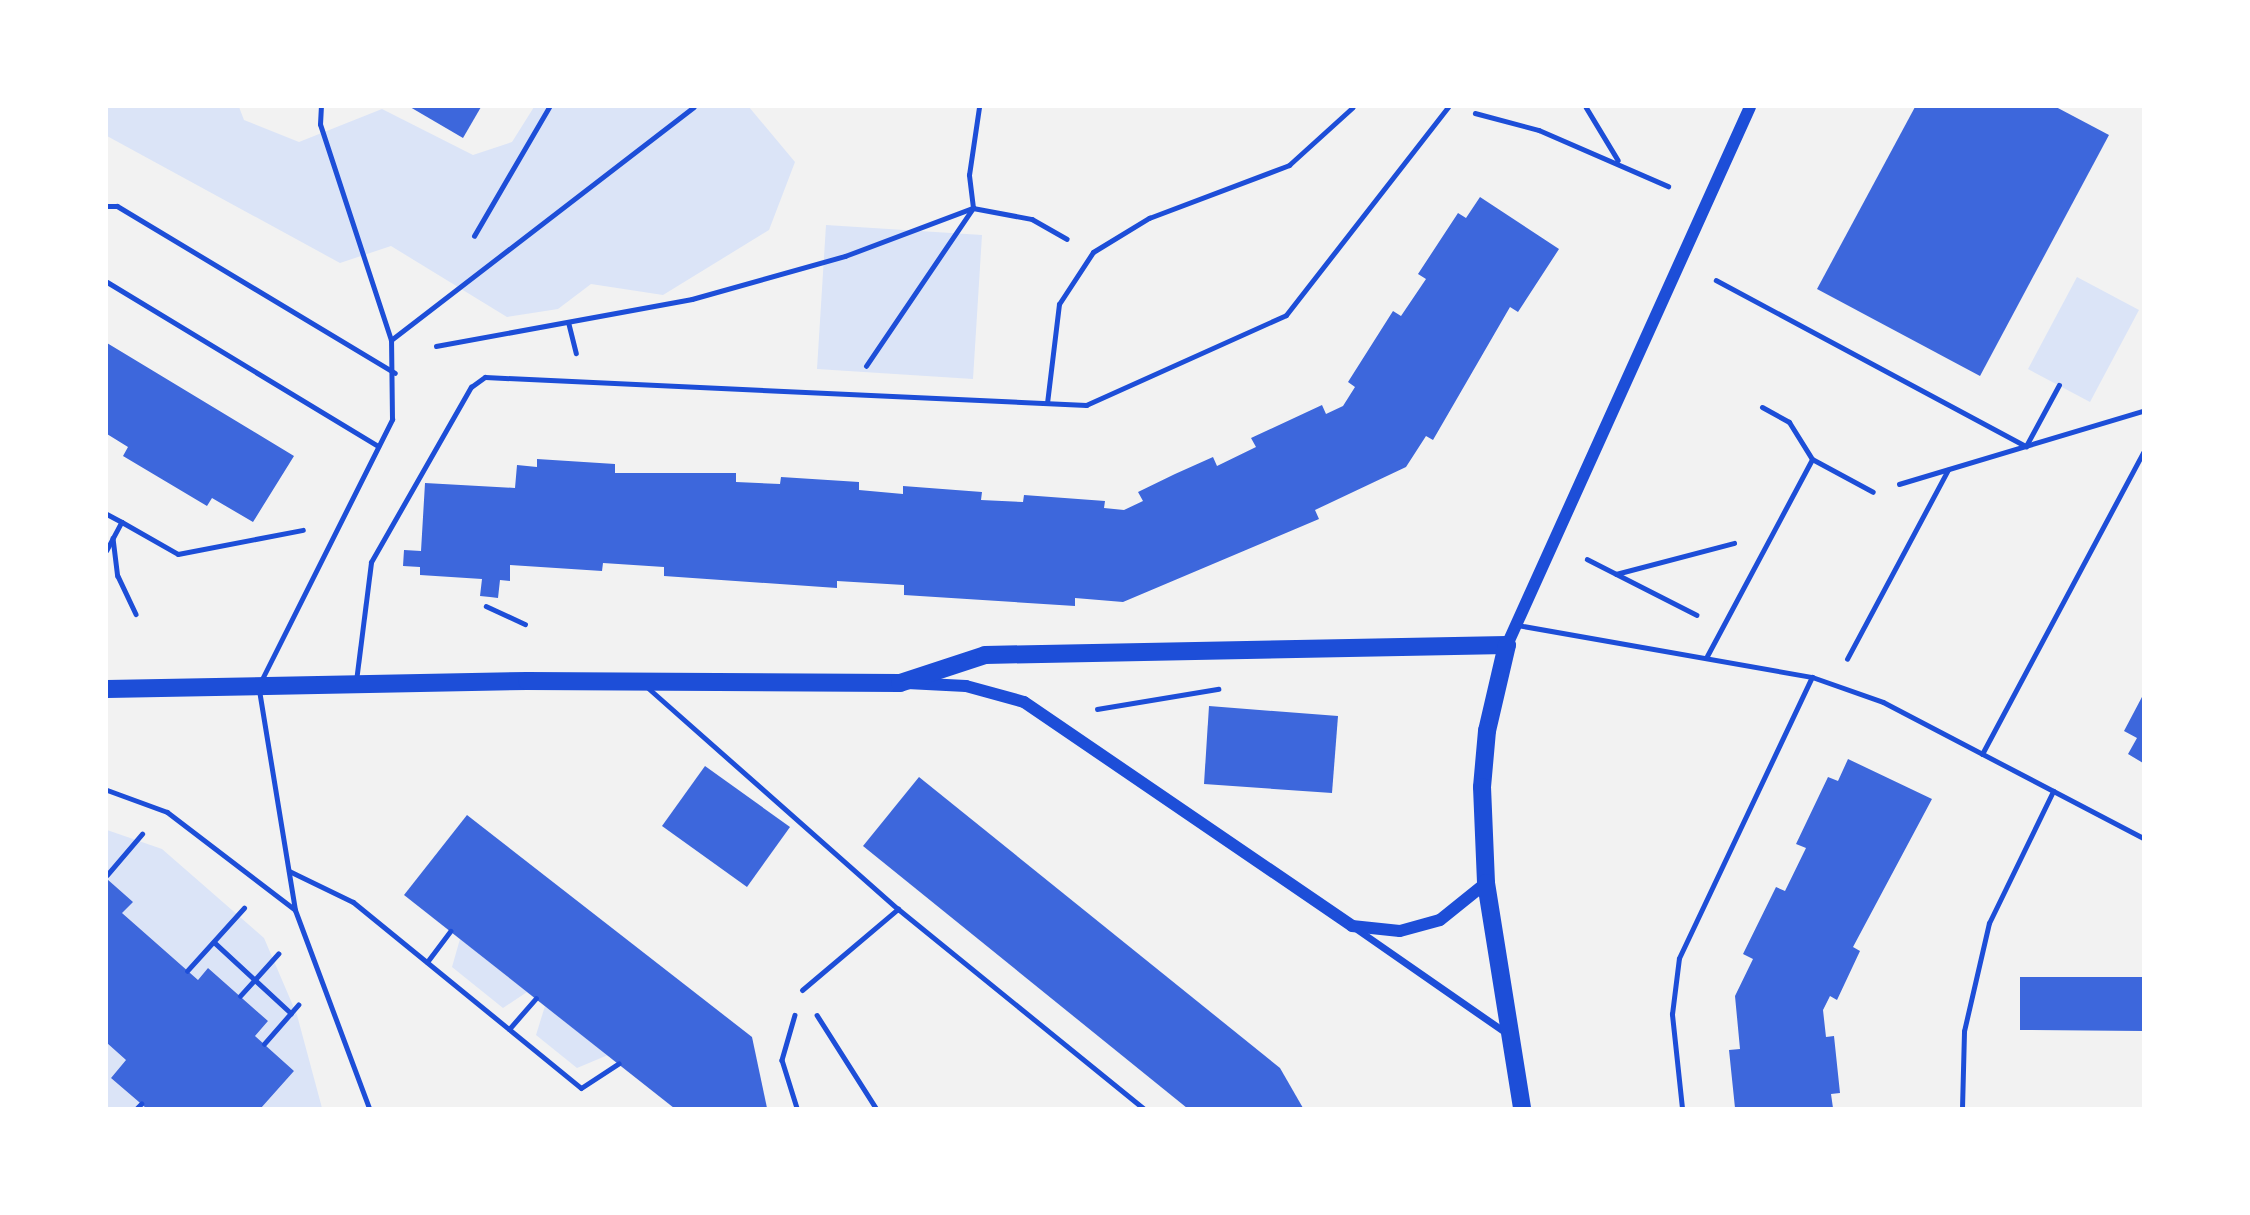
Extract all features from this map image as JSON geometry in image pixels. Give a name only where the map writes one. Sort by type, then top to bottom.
[{"type":"main road","points":[[107,689],[356,684],[900,683],[985,655],[1507,645],[1482,787],[1486,883],[1522,1108]]},
{"type":"street","points":[[1507,645],[1514,624],[1749,107]]},
{"type":"street","points":[[900,683],[966,686],[1024,702],[1511,1038]]},
{"type":"street","points":[[1352,926],[1399,932],[1440,920],[1486,883]]},
{"type":"lane","points":[[321,107],[320,124],[391,340],[395,373],[392,419],[258,686],[295,910],[369,1108]]},
{"type":"lane","points":[[391,340],[694,107]]},
{"type":"lane","points":[[1047,403],[1059,304],[1093,252],[1149,218],[1289,165],[1353,107]]},
{"type":"lane","points":[[356,684],[371,562],[471,387],[485,377],[1086,405],[1286,315],[1448,107]]},
{"type":"lane","points":[[107,206],[117,206],[395,373]]},
{"type":"lane","points":[[107,282],[378,446]]},
{"type":"lane","points":[[1762,407],[1789,422],[1812,459],[1873,492]]},
{"type":"lane","points":[[1982,754],[2143,452]]},
{"type":"lane","points":[[1707,656],[1812,459]]},
{"type":"lane","points":[[1514,624],[1707,656],[1812,677],[1833,684],[1884,702],[2143,838]]},
{"type":"lane","points":[[1682,1108],[1672,1014],[1679,958],[1812,677]]},
{"type":"lane","points":[[643,683],[898,909],[1143,1108]]},
{"type":"lane","points":[[107,790],[167,812],[295,910]]},
{"type":"lane","points":[[1962,1108],[1964,1031],[1989,923],[2053,791]]},
{"type":"lane","points":[[289,871],[353,902],[582,1088],[619,1063]]},
{"type":"lane","points":[[802,990],[898,909]]},
{"type":"lane","points":[[427,962],[450,931]]},
{"type":"lane","points":[[509,1029],[536,998]]},
{"type":"path","points":[[466,249],[549,107]]},
{"type":"path","points":[[849,394],[973,208],[969,175],[979,107]]},
{"type":"path","points":[[1586,107],[1619,161]]},
{"type":"path","points":[[1463,110],[1539,130],[1619,161],[1668,186]]},
{"type":"path","points":[[395,373],[439,344],[692,299],[845,256],[973,208],[1032,219],[1093,252]]},
{"type":"path","points":[[1716,280],[2026,446]]},
{"type":"path","points":[[2026,446],[2059,385]]},
{"type":"path","points":[[1873,492],[2143,411]]},
{"type":"path","points":[[1833,684],[1948,470]]},
{"type":"path","points":[[107,514],[178,554],[276,538],[341,518]]},
{"type":"path","points":[[107,550],[122,522]]},
{"type":"path","points":[[1616,575],[1773,533]]},
{"type":"path","points":[[113,538],[118,576],[136,614]]},
{"type":"path","points":[[1587,559],[1722,628]]},
{"type":"path","points":[[486,606],[525,624]]},
{"type":"path","points":[[1097,709],[1233,687]]},
{"type":"path","points":[[107,875],[145,831]]},
{"type":"path","points":[[187,971],[244,908]]},
{"type":"path","points":[[214,942],[291,1013]]},
{"type":"path","points":[[240,996],[278,954]]},
{"type":"path","points":[[797,1108],[782,1060],[802,990]]},
{"type":"path","points":[[802,990],[876,1108]]},
{"type":"path","points":[[264,1044],[300,1003]]},
{"type":"shaded area","points":[[107,107],[239,107],[244,120],[299,142],[382,109],[473,155],[512,142],[534,107],[749,107],[795,162],[769,230],[663,295],[591,284],[558,309],[507,317],[391,246],[340,263],[107,136]]},
{"type":"shaded area","points":[[826,225],[982,235],[973,379],[817,369]]},
{"type":"shaded area","points":[[2077,277],[2139,310],[2090,402],[2028,369]]},
{"type":"shaded area","points":[[107,830],[162,849],[264,938],[297,1015],[322,1108],[261,1108],[294,1071],[255,1036],[268,1021],[208,968],[198,980],[122,913],[132,902],[107,879]]},
{"type":"shaded area","points":[[460,939],[527,992],[503,1008],[452,967]]},
{"type":"shaded area","points":[[545,1006],[608,1055],[577,1068],[536,1035]]},
{"type":"shaded area","points":[[107,1043],[126,1060],[111,1078],[146,1108],[107,1108]]},
{"type":"building","points":[[410,107],[481,107],[463,138]]},
{"type":"building","points":[[1915,107],[2056,107],[2109,135],[1980,376],[1817,289]]},
{"type":"building","points":[[1480,197],[1559,249],[1518,312],[1510,307],[1433,440],[1426,436],[1406,467],[1315,510],[1319,519],[1123,602],[1075,598],[1075,606],[904,595],[904,585],[837,581],[837,588],[664,576],[664,567],[603,563],[602,571],[510,565],[510,581],[500,580],[498,598],[480,596],[482,579],[420,575],[420,567],[403,566],[404,550],[421,551],[425,483],[515,488],[517,465],[537,467],[537,459],[615,464],[615,473],[736,473],[736,482],[780,484],[781,477],[859,482],[859,490],[903,494],[903,486],[982,492],[981,500],[1023,502],[1024,495],[1105,501],[1104,508],[1124,510],[1143,501],[1138,492],[1175,474],[1213,457],[1217,466],[1256,447],[1251,438],[1322,405],[1326,414],[1343,406],[1355,387],[1348,382],[1393,311],[1401,316],[1426,279],[1418,274],[1458,213],[1466,218]]},
{"type":"building","points":[[107,343],[294,456],[253,522],[212,498],[207,506],[123,456],[128,447],[107,434]]},
{"type":"building","points":[[2143,695],[2143,763],[2128,754],[2137,738],[2124,731]]},
{"type":"building","points":[[1209,706],[1338,716],[1332,793],[1204,784]]},
{"type":"building","points":[[1848,759],[1932,799],[1853,947],[1860,951],[1837,1000],[1830,996],[1823,1010],[1826,1037],[1834,1036],[1840,1093],[1831,1094],[1833,1108],[1735,1108],[1729,1050],[1740,1049],[1735,996],[1753,959],[1743,954],[1776,887],[1785,891],[1806,848],[1796,844],[1828,777],[1838,781]]},
{"type":"building","points":[[705,766],[790,827],[747,887],[662,826]]},
{"type":"building","points":[[919,777],[1280,1068],[1303,1108],[1187,1108],[863,846]]},
{"type":"building","points":[[467,815],[752,1037],[767,1108],[674,1108],[404,895]]},
{"type":"building","points":[[107,879],[133,902],[122,913],[198,980],[208,968],[268,1021],[255,1036],[294,1071],[261,1108],[146,1108],[111,1078],[126,1060],[107,1043]]},
{"type":"building","points":[[2020,977],[2143,977],[2143,1031],[2020,1030]]}]
